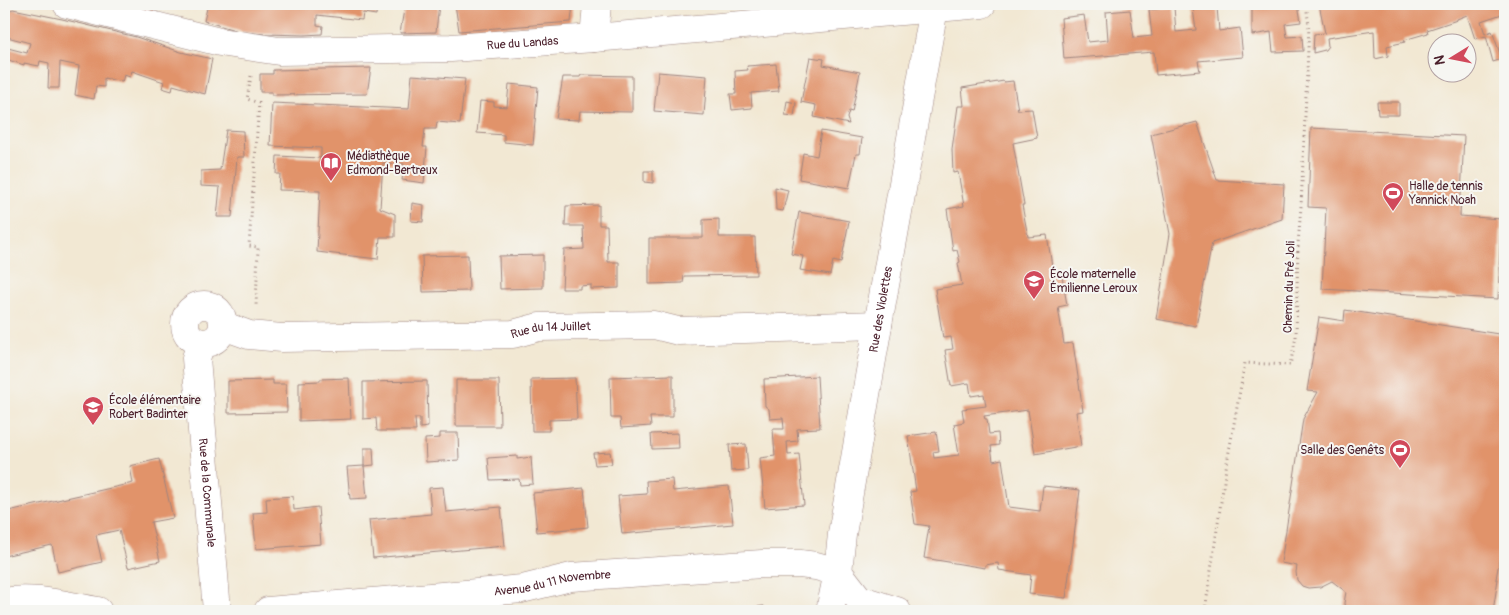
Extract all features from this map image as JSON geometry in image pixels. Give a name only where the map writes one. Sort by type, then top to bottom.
[{"type":"street","name":"Rue du Landas","points":[[67,4],[220,42],[279,51],[451,48],[594,38],[982,4]]},
{"type":"street","points":[[594,38],[597,4]]},
{"type":"street","name":"Rue des Violettes","points":[[830,611],[878,325],[947,6]]},
{"type":"street","points":[[198,306],[210,306],[220,314],[224,326],[214,342],[201,344],[190,338],[185,326],[188,314],[192,309],[198,306]]},
{"type":"street","name":"Rue du 14 Juillet","points":[[224,326],[256,336],[282,338],[513,334],[539,327],[654,325],[678,331],[878,325]]},
{"type":"street","name":"Rue de la Communale","points":[[201,344],[196,358],[217,611]]},
{"type":"street","name":"Avenue du 11 Novembre","points":[[268,611],[522,590],[571,577],[670,570],[762,564],[800,564],[838,572]]},
{"type":"street","points":[[838,572],[859,599],[897,611]]},
{"type":"street","points":[[4,602],[14,600],[38,606],[98,611]]},
{"type":"path","name":"Chemin du Pré Joli","points":[[1205,611],[1226,468],[1245,363],[1290,365],[1296,337],[1298,244],[1309,26],[1306,4]]},
{"type":"path","points":[[251,74],[248,99],[259,102],[249,246],[258,247],[256,336]]},
{"type":"building","points":[[125,4],[155,4],[154,16],[124,12]]},
{"type":"building","points":[[208,4],[221,7],[222,4],[377,4],[376,15],[363,13],[362,20],[317,15],[317,25],[323,26],[322,34],[304,35],[242,32],[204,21]]},
{"type":"building","points":[[405,4],[439,4],[436,32],[400,33]]},
{"type":"building","points":[[455,4],[573,4],[571,22],[459,31]]},
{"type":"building","points":[[1252,4],[1298,4],[1301,22],[1285,24],[1287,37],[1302,36],[1303,51],[1273,52],[1271,32],[1252,35]]},
{"type":"building","points":[[1319,4],[1505,4],[1505,13],[1481,21],[1485,34],[1492,31],[1502,59],[1493,62],[1486,36],[1476,39],[1476,32],[1473,32],[1467,15],[1427,30],[1426,34],[1404,40],[1405,42],[1387,46],[1388,56],[1375,59],[1374,31],[1327,38],[1328,46],[1325,50],[1313,53],[1314,34],[1325,33]]},
{"type":"building","points":[[1174,7],[1176,32],[1196,30],[1193,9],[1217,7],[1219,31],[1240,28],[1243,57],[1198,61],[1200,71],[1156,75],[1154,52],[1064,59],[1061,18],[1084,15],[1088,42],[1108,40],[1106,12],[1130,10],[1134,38],[1152,36],[1149,10]]},
{"type":"building","points":[[13,9],[136,37],[181,52],[212,59],[205,94],[173,85],[172,91],[162,88],[164,82],[132,71],[130,77],[124,75],[122,82],[104,78],[104,87],[96,86],[94,99],[75,95],[79,66],[60,62],[59,88],[48,88],[49,63],[40,61],[39,66],[24,63],[24,65],[5,59],[4,62],[4,47],[27,53],[30,43],[7,37],[4,46],[4,13]]},
{"type":"building","points":[[810,57],[824,59],[823,65],[860,72],[852,112],[849,111],[847,118],[849,124],[814,117],[816,105],[801,102]]},
{"type":"building","points":[[776,64],[779,91],[751,93],[752,108],[732,110],[730,94],[736,94],[735,71],[748,70],[747,66]]},
{"type":"building","points":[[371,68],[367,94],[272,95],[272,92],[260,92],[260,74],[273,74],[273,70]]},
{"type":"building","points":[[658,72],[707,76],[704,115],[654,111]]},
{"type":"building","name":"Médiathèque Edmond-Bertreux","points":[[412,75],[465,79],[460,124],[437,122],[436,129],[425,129],[423,147],[427,147],[424,183],[402,180],[404,164],[383,163],[380,208],[395,214],[395,237],[380,237],[378,259],[317,252],[320,191],[279,190],[280,174],[276,174],[277,156],[321,158],[321,148],[270,146],[272,103],[409,109]]},
{"type":"building","points":[[581,75],[632,76],[632,112],[580,111],[579,120],[556,119],[563,77],[580,77]]},
{"type":"building","points":[[1013,81],[1018,110],[1032,109],[1037,138],[1013,143],[1024,205],[1022,205],[1028,237],[1047,235],[1053,272],[1061,270],[1067,305],[1058,307],[1064,344],[1073,343],[1083,411],[1076,412],[1081,446],[1035,454],[1028,410],[984,416],[987,419],[989,434],[998,433],[999,445],[991,446],[993,461],[1002,459],[1009,507],[1040,511],[1043,486],[1080,490],[1066,598],[1029,594],[1031,575],[999,570],[998,563],[985,565],[985,568],[924,558],[929,526],[915,524],[910,492],[916,491],[908,436],[936,432],[939,451],[933,452],[934,458],[959,455],[954,424],[964,422],[962,409],[986,406],[984,394],[971,396],[969,383],[951,386],[945,350],[953,349],[951,337],[943,338],[935,289],[962,285],[958,263],[960,262],[957,250],[953,251],[947,209],[964,206],[958,172],[953,173],[952,149],[958,106],[964,106],[962,88]]},
{"type":"building","points":[[509,84],[538,87],[533,145],[504,142],[504,135],[477,133],[480,101],[494,102],[494,106],[507,107]]},
{"type":"building","points":[[787,101],[796,103],[794,116],[785,115]]},
{"type":"building","points":[[1377,102],[1399,102],[1399,115],[1378,115]]},
{"type":"building","points":[[1197,122],[1217,180],[1284,184],[1282,219],[1212,243],[1196,326],[1156,319],[1170,234],[1151,134]]},
{"type":"building","name":"Halle de tennis Yannick Noah","points":[[1311,128],[1464,136],[1460,216],[1501,219],[1498,299],[1322,289],[1326,208],[1308,207]]},
{"type":"building","points":[[226,130],[243,131],[244,157],[237,157],[232,217],[217,217],[220,187],[201,186],[201,171],[220,170]]},
{"type":"building","points":[[821,131],[862,138],[860,154],[856,154],[849,188],[799,179],[803,153],[817,156]]},
{"type":"building","points":[[644,171],[653,171],[653,183],[644,182]]},
{"type":"building","points":[[775,187],[788,190],[783,211],[776,210]]},
{"type":"building","points":[[412,203],[424,205],[423,222],[411,221]]},
{"type":"building","points":[[599,205],[599,225],[607,225],[608,262],[619,262],[619,288],[591,289],[591,285],[580,286],[580,289],[562,289],[564,250],[584,249],[583,226],[565,226],[566,206]]},
{"type":"building","points":[[799,212],[849,221],[841,263],[833,261],[830,275],[800,270],[803,256],[791,254]]},
{"type":"building","points":[[719,219],[719,237],[755,237],[756,275],[684,276],[683,283],[649,284],[649,238],[703,238],[703,220]]},
{"type":"building","points":[[468,255],[469,291],[423,292],[422,256]]},
{"type":"building","points":[[543,255],[543,288],[500,289],[499,256]]},
{"type":"building","points":[[4,256],[6,256],[5,276],[4,276]]},
{"type":"building","name":"Salle des Genêts","points":[[1345,310],[1505,335],[1505,531],[1502,557],[1500,556],[1496,579],[1498,579],[1493,611],[1345,611],[1346,592],[1332,581],[1320,587],[1308,588],[1302,586],[1297,580],[1297,566],[1281,563],[1303,419],[1318,392],[1307,391],[1319,317],[1344,321]]},
{"type":"building","points":[[673,375],[673,417],[650,417],[651,426],[621,428],[620,418],[611,418],[610,377]]},
{"type":"building","points":[[817,376],[820,428],[797,429],[798,441],[787,442],[788,455],[799,454],[804,505],[765,508],[760,458],[775,456],[773,429],[784,429],[783,418],[770,419],[769,409],[765,406],[764,379]]},
{"type":"building","points":[[349,378],[351,419],[299,421],[299,382]]},
{"type":"building","points":[[575,378],[577,419],[549,420],[549,431],[532,431],[531,379]]},
{"type":"building","points":[[273,380],[273,384],[286,384],[287,412],[228,413],[228,381]]},
{"type":"building","points":[[456,380],[499,380],[500,426],[456,426]]},
{"type":"building","points":[[427,381],[428,427],[420,428],[420,418],[415,418],[416,431],[377,431],[376,418],[363,419],[363,382]]},
{"type":"building","points":[[440,433],[458,433],[459,460],[426,462],[425,439],[440,438]]},
{"type":"building","points":[[678,433],[679,448],[652,449],[651,434]]},
{"type":"building","points":[[746,444],[748,470],[731,471],[729,445]]},
{"type":"building","points":[[364,448],[373,448],[374,465],[364,466]]},
{"type":"building","points":[[610,452],[612,464],[595,465],[593,453]]},
{"type":"building","points":[[517,456],[517,459],[531,457],[533,484],[520,485],[519,479],[490,480],[488,458]]},
{"type":"building","points":[[159,459],[173,518],[151,522],[160,561],[128,568],[119,530],[96,535],[102,562],[58,572],[52,545],[4,556],[4,512],[133,483],[130,466]]},
{"type":"building","points":[[364,466],[367,498],[350,499],[347,467]]},
{"type":"building","points":[[672,479],[673,491],[729,486],[733,524],[622,534],[618,496],[647,494],[646,481]]},
{"type":"building","points":[[443,487],[446,512],[501,507],[505,546],[373,558],[369,520],[431,514],[429,488]]},
{"type":"building","points":[[584,488],[588,527],[537,532],[533,493]]},
{"type":"building","points":[[293,496],[294,510],[318,507],[321,544],[256,549],[253,513],[267,512],[266,498]]},
{"type":"building","points":[[764,606],[765,611],[724,611],[724,610]]},
{"type":"place","name":"Médiathèque Edmond-Bertreux","points":[[331,182]]},
{"type":"place","name":"Halle de tennis Yannick Noah","points":[[1393,212]]},
{"type":"place","name":"École maternelle Émilienne Leroux","points":[[1034,300]]},
{"type":"place","name":"École élémentaire Robert Badinter","points":[[93,426]]},
{"type":"place","name":"Salle des Genêts","points":[[1400,469]]}]
